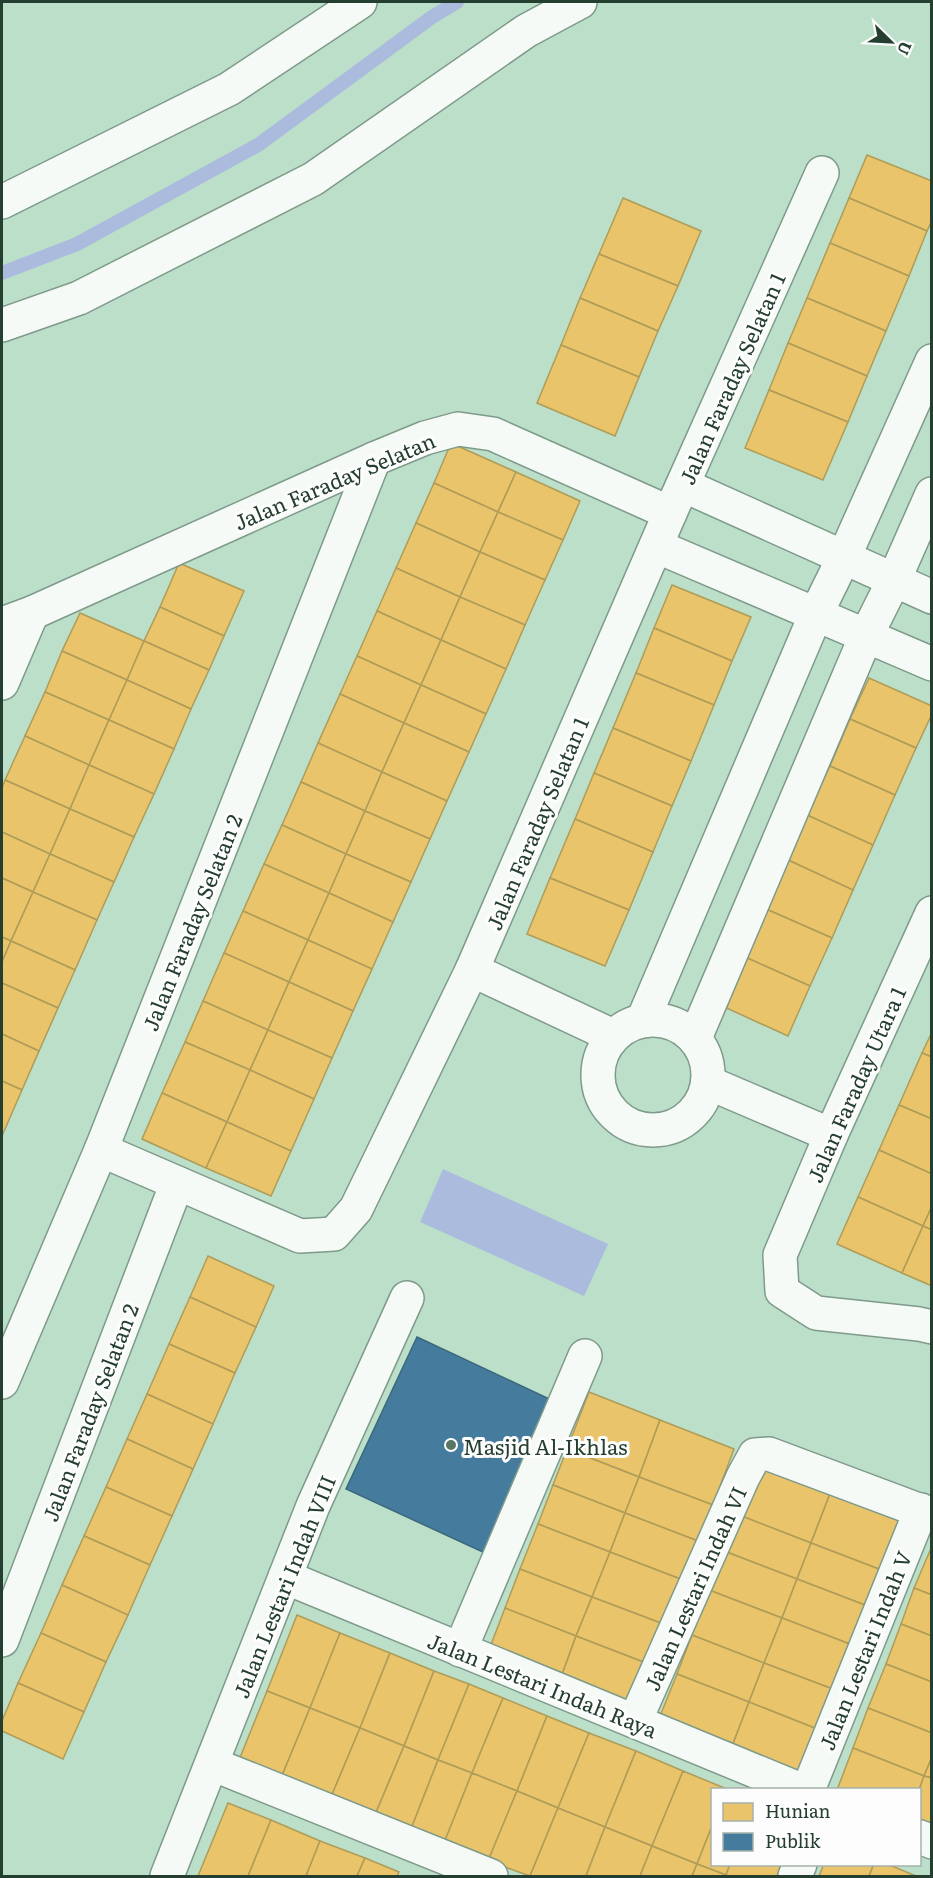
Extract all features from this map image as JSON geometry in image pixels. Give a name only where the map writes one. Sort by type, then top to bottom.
[{"type":"street","points":[[2,202],[229,89],[360,2]]},
{"type":"street","points":[[2,325],[79,298],[313,179],[526,31],[580,2]]},
{"type":"street","name":"Jalan Faraday Selatan 1","points":[[101,1150],[300,1236],[334,1234],[356,1209],[472,970],[676,499],[822,173]]},
{"type":"street","points":[[643,1020],[816,614],[932,361]]},
{"type":"street","name":"Jalan Faraday Selatan","points":[[2,624],[32,613],[374,459],[425,438],[458,429],[493,434],[844,557],[932,597]]},
{"type":"street","name":"Jalan Faraday Selatan 2","points":[[2,1382],[101,1150],[374,459]]},
{"type":"street","points":[[695,1038],[866,636],[932,494]]},
{"type":"street","points":[[656,546],[932,664]]},
{"type":"street","points":[[2,683],[32,613]]},
{"type":"street","name":"Jalan Faraday Utara 1","points":[[932,913],[780,1255],[782,1291],[816,1313],[932,1327]]},
{"type":"street","points":[[472,970],[613,1036]]},
{"type":"street","points":[[643,1020],[672,1022],[695,1038],[707,1060],[709,1083],[693,1115],[662,1132],[628,1126],[603,1102],[597,1068],[613,1036],[643,1020]]},
{"type":"street","points":[[709,1083],[831,1136]]},
{"type":"street","name":"Jalan Faraday Selatan 2","points":[[2,1640],[177,1183]]},
{"type":"street","name":"Jalan Lestari Indah VIII","points":[[167,1876],[313,1506],[407,1298]]},
{"type":"street","points":[[460,1650],[585,1356]]},
{"type":"street","name":"Jalan Lestari Indah VI","points":[[635,1721],[755,1455],[769,1454],[926,1512]]},
{"type":"street","name":"Jalan Lestari Indah V","points":[[809,1788],[926,1512]]},
{"type":"street","name":"Jalan Lestari Indah Raya","points":[[285,1577],[796,1788]]},
{"type":"street","points":[[212,1764],[491,1876]]},
{"type":"water","points":[[443,1169],[608,1244],[584,1296],[420,1222]]},
{"type":"building: Hunian","points":[[867,155],[932,181],[932,220],[927,231],[849,198]]},
{"type":"building: Hunian","points":[[623,198],[701,231],[678,286],[599,254]]},
{"type":"building: Hunian","points":[[849,198],[927,231],[909,276],[830,243]]},
{"type":"building: Hunian","points":[[830,243],[909,276],[886,331],[807,298]]},
{"type":"building: Hunian","points":[[599,254],[678,286],[658,331],[580,298]]},
{"type":"building: Hunian","points":[[580,298],[658,331],[639,377],[561,345]]},
{"type":"building: Hunian","points":[[807,298],[886,331],[867,376],[788,343]]},
{"type":"building: Hunian","points":[[788,343],[867,376],[848,422],[769,390]]},
{"type":"building: Hunian","points":[[561,345],[639,377],[615,436],[537,403]]},
{"type":"building: Hunian","points":[[769,390],[848,422],[823,480],[745,448]]},
{"type":"building: Hunian","points":[[451,443],[516,472],[498,512],[434,483]]},
{"type":"building: Hunian","points":[[516,472],[580,501],[563,540],[498,512]]},
{"type":"building: Hunian","points":[[434,483],[498,512],[480,552],[416,523]]},
{"type":"building: Hunian","points":[[498,512],[563,540],[545,580],[480,552]]},
{"type":"building: Hunian","points":[[416,523],[480,552],[460,597],[396,568]]},
{"type":"building: Hunian","points":[[480,552],[545,580],[525,625],[460,597]]},
{"type":"building: Hunian","points":[[179,563],[244,591],[224,636],[160,607]]},
{"type":"building: Hunian","points":[[396,568],[460,597],[441,640],[377,611]]},
{"type":"building: Hunian","points":[[672,585],[751,617],[732,661],[654,628]]},
{"type":"building: Hunian","points":[[460,597],[525,625],[506,669],[441,640]]},
{"type":"building: Hunian","points":[[160,607],[224,636],[209,670],[144,641]]},
{"type":"building: Hunian","points":[[377,611],[441,640],[421,685],[357,656]]},
{"type":"building: Hunian","points":[[80,613],[144,641],[127,680],[62,651]]},
{"type":"building: Hunian","points":[[654,628],[732,661],[714,705],[636,673]]},
{"type":"building: Hunian","points":[[441,640],[506,669],[486,714],[421,685]]},
{"type":"building: Hunian","points":[[144,641],[209,670],[191,709],[127,680]]},
{"type":"building: Hunian","points":[[62,651],[127,680],[109,720],[45,692]]},
{"type":"building: Hunian","points":[[357,656],[421,685],[404,723],[340,694]]},
{"type":"building: Hunian","points":[[636,673],[714,705],[691,761],[613,728]]},
{"type":"building: Hunian","points":[[869,678],[932,706],[932,714],[916,748],[850,719]]},
{"type":"building: Hunian","points":[[127,680],[191,709],[174,749],[109,720]]},
{"type":"building: Hunian","points":[[421,685],[486,714],[469,752],[404,723]]},
{"type":"building: Hunian","points":[[45,692],[109,720],[89,765],[25,736]]},
{"type":"building: Hunian","points":[[340,694],[404,723],[382,772],[318,743]]},
{"type":"building: Hunian","points":[[850,719],[916,748],[895,795],[830,766]]},
{"type":"building: Hunian","points":[[109,720],[174,749],[154,794],[89,765]]},
{"type":"building: Hunian","points":[[404,723],[469,752],[447,801],[382,772]]},
{"type":"building: Hunian","points":[[613,728],[691,761],[672,806],[594,773]]},
{"type":"building: Hunian","points":[[25,736],[89,765],[70,809],[5,780]]},
{"type":"building: Hunian","points":[[318,743],[382,772],[365,811],[301,782]]},
{"type":"building: Hunian","points":[[89,765],[154,794],[134,837],[70,809]]},
{"type":"building: Hunian","points":[[830,766],[895,795],[873,845],[807,815]]},
{"type":"building: Hunian","points":[[382,772],[447,801],[430,839],[365,811]]},
{"type":"building: Hunian","points":[[594,773],[672,806],[653,852],[575,819]]},
{"type":"building: Hunian","points":[[5,780],[70,809],[50,854],[2,832],[2,788]]},
{"type":"building: Hunian","points":[[301,782],[365,811],[346,854],[282,825]]},
{"type":"building: Hunian","points":[[70,809],[134,837],[114,882],[50,854]]},
{"type":"building: Hunian","points":[[365,811],[430,839],[411,882],[346,854]]},
{"type":"building: Hunian","points":[[807,815],[873,845],[853,890],[788,860]]},
{"type":"building: Hunian","points":[[575,819],[653,852],[629,910],[550,878]]},
{"type":"building: Hunian","points":[[282,825],[346,854],[329,893],[264,864]]},
{"type":"building: Hunian","points":[[2,832],[50,854],[33,892],[2,878]]},
{"type":"building: Hunian","points":[[50,854],[114,882],[97,920],[33,892]]},
{"type":"building: Hunian","points":[[346,854],[411,882],[393,922],[329,893]]},
{"type":"building: Hunian","points":[[788,860],[853,890],[832,938],[766,909]]},
{"type":"building: Hunian","points":[[264,864],[329,893],[308,940],[243,911]]},
{"type":"building: Hunian","points":[[2,878],[33,892],[11,941],[2,937]]},
{"type":"building: Hunian","points":[[550,878],[629,910],[605,966],[527,934]]},
{"type":"building: Hunian","points":[[33,892],[97,920],[75,970],[11,941]]},
{"type":"building: Hunian","points":[[329,893],[393,922],[372,969],[308,940]]},
{"type":"building: Hunian","points":[[766,909],[832,938],[810,986],[745,957]]},
{"type":"building: Hunian","points":[[243,911],[308,940],[289,982],[224,953]]},
{"type":"building: Hunian","points":[[2,937],[11,941],[2,962]]},
{"type":"building: Hunian","points":[[308,940],[372,969],[353,1011],[289,982]]},
{"type":"building: Hunian","points":[[11,941],[75,970],[58,1008],[2,983],[2,962]]},
{"type":"building: Hunian","points":[[224,953],[289,982],[268,1030],[203,1001]]},
{"type":"building: Hunian","points":[[745,957],[810,986],[788,1036],[722,1006]]},
{"type":"building: Hunian","points":[[289,982],[353,1011],[332,1058],[268,1030]]},
{"type":"building: Hunian","points":[[2,983],[58,1008],[39,1051],[2,1034]]},
{"type":"building: Hunian","points":[[203,1001],[268,1030],[250,1070],[185,1042]]},
{"type":"building: Hunian","points":[[268,1030],[332,1058],[314,1099],[250,1070]]},
{"type":"building: Hunian","points":[[932,1032],[932,1057],[922,1053]]},
{"type":"building: Hunian","points":[[2,1034],[39,1051],[22,1090],[2,1081]]},
{"type":"building: Hunian","points":[[185,1042],[250,1070],[227,1122],[162,1093]]},
{"type":"building: Hunian","points":[[922,1053],[932,1057],[932,1119],[899,1105]]},
{"type":"building: Hunian","points":[[250,1070],[314,1099],[291,1151],[227,1122]]},
{"type":"building: Hunian","points":[[2,1081],[22,1090],[2,1136]]},
{"type":"building: Hunian","points":[[162,1093],[227,1122],[206,1168],[142,1139]]},
{"type":"building: Hunian","points":[[899,1105],[932,1119],[932,1174],[879,1150]]},
{"type":"building: Hunian","points":[[227,1122],[291,1151],[271,1196],[206,1168]]},
{"type":"building: Hunian","points":[[879,1150],[932,1174],[932,1206],[923,1226],[858,1197]]},
{"type":"building: Hunian","points":[[858,1197],[923,1226],[902,1273],[837,1244]]},
{"type":"building: Hunian","points":[[932,1206],[932,1230],[923,1226]]},
{"type":"building: Hunian","points":[[923,1226],[932,1230],[932,1286],[902,1273]]},
{"type":"building: Hunian","points":[[208,1256],[274,1286],[256,1327],[190,1297]]},
{"type":"building: Hunian","points":[[190,1297],[256,1327],[235,1373],[169,1344]]},
{"type":"building: Hunian","points":[[169,1344],[235,1373],[213,1424],[147,1394]]},
{"type":"building: Hunian","points":[[589,1392],[660,1420],[639,1477],[567,1449]]},
{"type":"building: Hunian","points":[[147,1394],[213,1424],[193,1469],[127,1439]]},
{"type":"building: Hunian","points":[[660,1420],[734,1449],[713,1505],[639,1477]]},
{"type":"building: Hunian","points":[[127,1439],[193,1469],[172,1516],[106,1487]]},
{"type":"building: Hunian","points":[[567,1449],[639,1477],[625,1513],[553,1485]]},
{"type":"building: Hunian","points":[[761,1458],[833,1486],[811,1543],[739,1515]]},
{"type":"building: Hunian","points":[[639,1477],[713,1505],[698,1541],[625,1513]]},
{"type":"building: Hunian","points":[[553,1485],[625,1513],[610,1552],[538,1524]]},
{"type":"building: Hunian","points":[[833,1486],[906,1515],[884,1571],[811,1543]]},
{"type":"building: Hunian","points":[[106,1487],[172,1516],[150,1565],[84,1536]]},
{"type":"building: Hunian","points":[[625,1513],[698,1541],[683,1580],[610,1552]]},
{"type":"building: Hunian","points":[[739,1515],[811,1543],[797,1579],[724,1551]]},
{"type":"building: Hunian","points":[[538,1524],[610,1552],[592,1597],[520,1569]]},
{"type":"building: Hunian","points":[[84,1536],[150,1565],[128,1615],[62,1585]]},
{"type":"building: Hunian","points":[[811,1543],[884,1571],[870,1607],[797,1579]]},
{"type":"building: Hunian","points":[[932,1546],[932,1595],[914,1588]]},
{"type":"building: Hunian","points":[[724,1551],[797,1579],[782,1618],[709,1590]]},
{"type":"building: Hunian","points":[[610,1552],[683,1580],[666,1625],[592,1597]]},
{"type":"building: Hunian","points":[[520,1569],[592,1597],[576,1636],[505,1608]]},
{"type":"building: Hunian","points":[[797,1579],[870,1607],[855,1646],[782,1618]]},
{"type":"building: Hunian","points":[[62,1585],[128,1615],[106,1662],[41,1633]]},
{"type":"building: Hunian","points":[[914,1588],[932,1595],[932,1636],[901,1624]]},
{"type":"building: Hunian","points":[[709,1590],[782,1618],[764,1663],[692,1635]]},
{"type":"building: Hunian","points":[[592,1597],[666,1625],[651,1665],[576,1636]]},
{"type":"building: Hunian","points":[[505,1608],[576,1636],[559,1683],[487,1655]]},
{"type":"building: Hunian","points":[[297,1615],[340,1633],[310,1708],[267,1691]]},
{"type":"building: Hunian","points":[[782,1618],[855,1646],[838,1691],[764,1663]]},
{"type":"building: Hunian","points":[[901,1624],[932,1636],[932,1682],[886,1664]]},
{"type":"building: Hunian","points":[[41,1633],[106,1662],[84,1712],[18,1683]]},
{"type":"building: Hunian","points":[[340,1633],[390,1653],[360,1728],[310,1708]]},
{"type":"building: Hunian","points":[[692,1635],[764,1663],[749,1702],[677,1674]]},
{"type":"building: Hunian","points":[[576,1636],[651,1665],[633,1711],[559,1683]]},
{"type":"building: Hunian","points":[[390,1653],[434,1671],[404,1746],[360,1728]]},
{"type":"building: Hunian","points":[[764,1663],[838,1691],[822,1731],[749,1702]]},
{"type":"building: Hunian","points":[[886,1664],[932,1682],[932,1733],[868,1708]]},
{"type":"building: Hunian","points":[[434,1671],[469,1684],[438,1760],[404,1746]]},
{"type":"building: Hunian","points":[[677,1674],[749,1702],[731,1749],[658,1721]]},
{"type":"building: Hunian","points":[[18,1683],[84,1712],[63,1759],[2,1731],[2,1721]]},
{"type":"building: Hunian","points":[[469,1684],[503,1698],[472,1773],[438,1760]]},
{"type":"building: Hunian","points":[[267,1691],[310,1708],[281,1778],[239,1760]]},
{"type":"building: Hunian","points":[[503,1698],[547,1716],[517,1791],[472,1773]]},
{"type":"building: Hunian","points":[[749,1702],[822,1731],[804,1777],[731,1749]]},
{"type":"building: Hunian","points":[[310,1708],[360,1728],[331,1797],[281,1778]]},
{"type":"building: Hunian","points":[[868,1708],[932,1733],[932,1757],[924,1776],[853,1748]]},
{"type":"building: Hunian","points":[[547,1716],[589,1733],[558,1808],[517,1791]]},
{"type":"building: Hunian","points":[[360,1728],[404,1746],[375,1815],[331,1797]]},
{"type":"building: Hunian","points":[[589,1733],[636,1751],[605,1827],[558,1808]]},
{"type":"building: Hunian","points":[[404,1746],[438,1760],[411,1829],[375,1815]]},
{"type":"building: Hunian","points":[[853,1748],[924,1776],[920,1788],[838,1788]]},
{"type":"building: Hunian","points":[[636,1751],[683,1771],[652,1846],[605,1827]]},
{"type":"building: Hunian","points":[[932,1757],[932,1778],[924,1776]]},
{"type":"building: Hunian","points":[[438,1760],[472,1773],[444,1843],[411,1829]]},
{"type":"building: Hunian","points":[[683,1771],[725,1788],[711,1788],[711,1829],[697,1864],[652,1846]]},
{"type":"building: Hunian","points":[[472,1773],[517,1791],[488,1861],[444,1843]]},
{"type":"building: Hunian","points":[[924,1776],[932,1778],[932,1832],[921,1827],[920,1788]]},
{"type":"building: Hunian","points":[[517,1791],[558,1808],[530,1876],[488,1861]]},
{"type":"building: Hunian","points":[[228,1803],[271,1820],[248,1876],[198,1876]]},
{"type":"building: Hunian","points":[[558,1808],[605,1827],[586,1876],[530,1876]]},
{"type":"building: Hunian","points":[[271,1820],[320,1841],[306,1876],[248,1876]]},
{"type":"building: Hunian","points":[[605,1827],[652,1846],[640,1876],[586,1876]]},
{"type":"building: Hunian","points":[[711,1829],[711,1866],[729,1866],[726,1875],[697,1864]]},
{"type":"building: Hunian","points":[[320,1841],[365,1858],[357,1876],[306,1876]]},
{"type":"building: Hunian","points":[[652,1846],[697,1864],[692,1876],[640,1876]]},
{"type":"building: Hunian","points":[[365,1858],[399,1872],[397,1876],[357,1876]]},
{"type":"building: Hunian","points":[[697,1864],[726,1875],[692,1876]]},
{"type":"building: Hunian","points":[[729,1866],[781,1866],[777,1876],[726,1875]]},
{"type":"building: Hunian","points":[[823,1866],[873,1866],[869,1876],[819,1876]]},
{"type":"building: Hunian","points":[[873,1866],[892,1866],[916,1876],[869,1876]]},
{"type":"building: Publik","name":"Masjid Al-Ikhlas","points":[[417,1337],[556,1402],[485,1553],[346,1489]]},
{"type":"waterway","points":[[2,273],[77,244],[258,145],[432,17],[457,2]]},
{"type":"place","name":"Masjid Al-Ikhlas","points":[[451,1445]]}]
